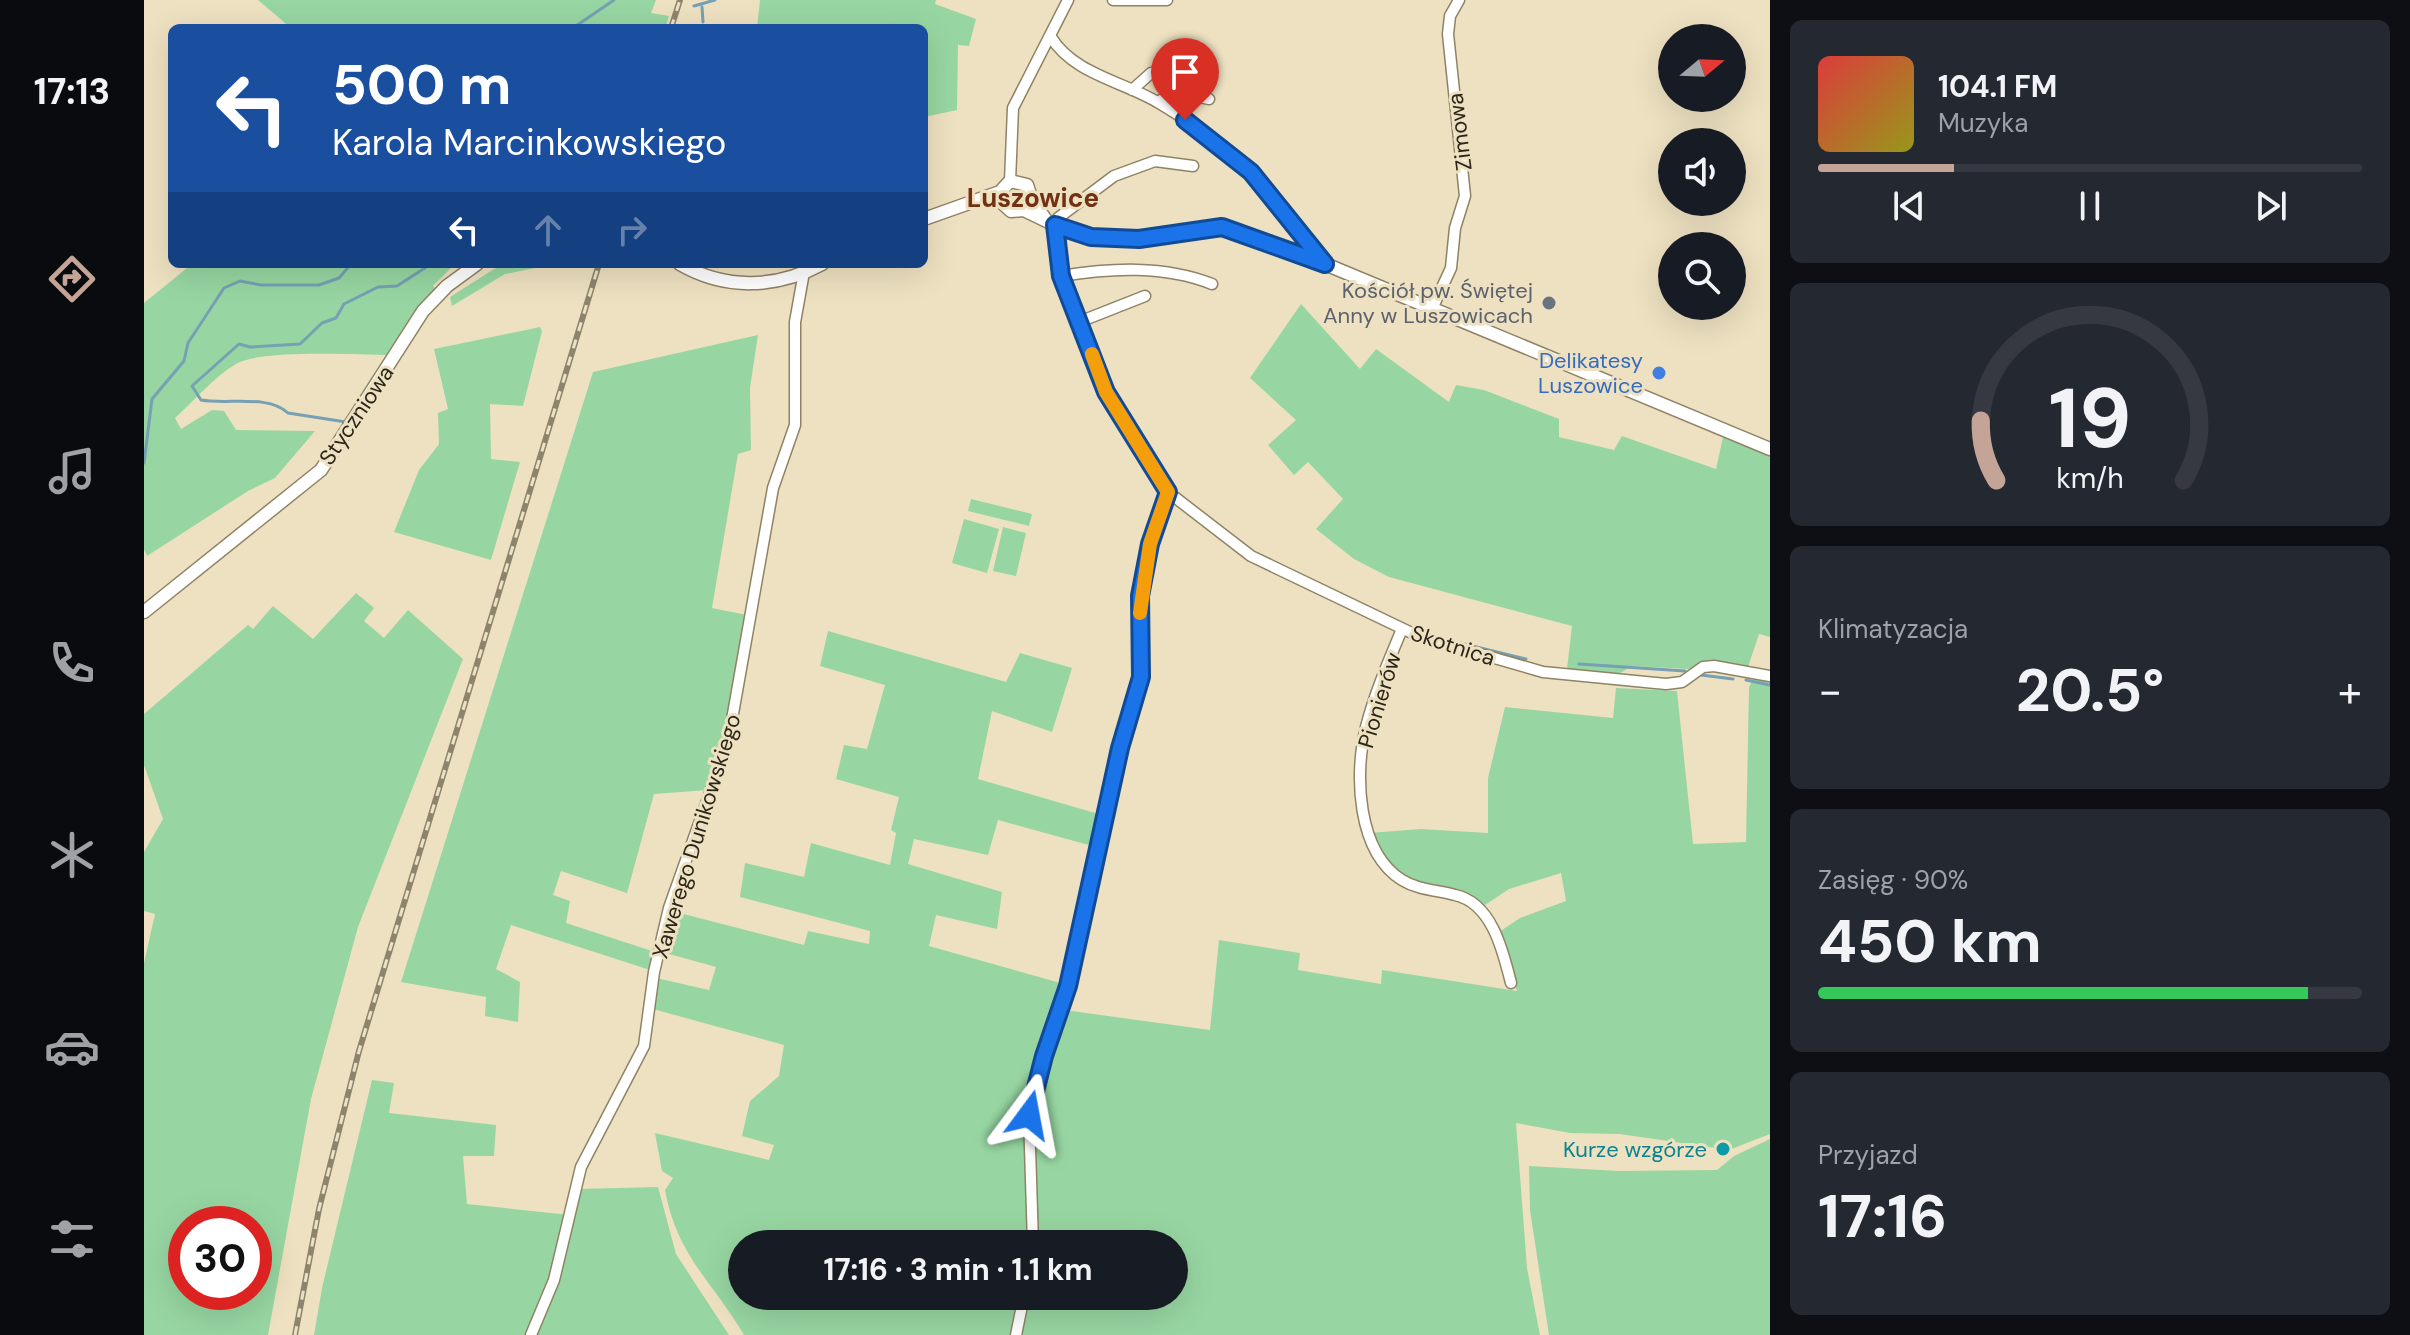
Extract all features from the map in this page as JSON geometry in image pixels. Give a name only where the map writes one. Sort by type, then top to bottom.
[{"type":"street","points":[[928,218],[979,200],[1001,197],[1015,181],[1013,108],[1020,88],[1051,37],[1068,0]]},
{"type":"street","points":[[1113,0],[1167,0]]},
{"type":"street","name":"Zimowa","points":[[1432,309],[1451,268],[1455,228],[1465,196],[1448,34],[1450,16],[1459,0]]},
{"type":"street","points":[[1051,37],[1068,56],[1158,102],[1239,160],[1325,264]]},
{"type":"street","points":[[1132,90],[1151,73],[1181,67]]},
{"type":"street","points":[[1158,102],[1174,92],[1209,99]]},
{"type":"street","points":[[1051,222],[1114,176],[1155,161],[1193,166]]},
{"type":"street","points":[[1015,181],[1031,192],[1028,205]]},
{"type":"street","points":[[1001,197],[1011,211],[1028,205]]},
{"type":"street","points":[[1028,205],[1051,222],[1091,237],[1139,239],[1222,227],[1325,264],[1770,449]]},
{"type":"street","points":[[1033,1230],[1029,1115],[1044,1056],[1068,986],[1120,748],[1141,677],[1140,596],[1150,544],[1168,492],[1106,392],[1061,276],[1051,222]]},
{"type":"street","name":"Styczniowa","points":[[144,612],[321,470],[423,311],[447,286],[472,268]]},
{"type":"street","points":[[688,268],[716,281],[737,284],[773,281],[813,268]]},
{"type":"street","points":[[1061,276],[1153,269],[1189,275],[1212,284]]},
{"type":"street","name":"Xawerego Dunikowskiego","points":[[531,1335],[554,1280],[581,1167],[644,1046],[654,972],[669,908],[728,742],[773,488],[795,425],[795,322],[804,272]]},
{"type":"street","points":[[1079,322],[1145,296]]},
{"type":"street","name":"Skotnica","points":[[1168,492],[1251,556],[1402,629],[1447,646],[1566,676],[1675,683],[1703,667],[1714,666],[1770,676]]},
{"type":"street","name":"Pionierów","points":[[1402,629],[1364,738],[1362,783],[1368,834],[1376,855],[1405,882],[1469,899],[1479,908],[1503,950],[1511,983]]},
{"type":"street","points":[[1016,1335],[1021,1310]]},
{"type":"green space","points":[[258,0],[656,0],[651,13],[669,16],[666,24],[286,24]]},
{"type":"green space","points":[[760,0],[936,0],[935,4],[976,19],[969,46],[958,45],[957,110],[928,116],[928,24],[757,24]]},
{"type":"green space","points":[[187,268],[451,268],[433,286],[436,289],[390,355],[287,355],[248,359],[228,369],[204,390],[175,418],[181,429],[212,410],[224,411],[236,430],[315,431],[275,478],[248,491],[147,556],[144,549],[144,303]]},
{"type":"green space","points":[[496,268],[535,268],[505,274],[452,306],[450,297]]},
{"type":"green space","points":[[1301,304],[1360,369],[1376,349],[1449,402],[1456,385],[1484,390],[1559,419],[1559,437],[1614,450],[1622,436],[1716,469],[1723,437],[1770,455],[1770,637],[1759,634],[1748,667],[1712,661],[1688,669],[1632,666],[1617,675],[1567,669],[1572,626],[1389,577],[1354,559],[1316,529],[1343,499],[1308,462],[1294,475],[1268,445],[1296,420],[1250,378]]},
{"type":"green space","points":[[540,327],[542,331],[523,406],[490,404],[491,459],[520,462],[491,560],[394,532],[419,470],[439,444],[438,413],[448,409],[434,349]]},
{"type":"green space","points":[[758,335],[750,388],[751,450],[738,454],[712,608],[747,615],[723,743],[708,790],[654,794],[627,893],[561,871],[553,895],[570,901],[566,923],[655,952],[650,970],[511,925],[496,969],[520,982],[518,1022],[485,1016],[486,997],[401,982],[593,372]]},
{"type":"green space","points":[[971,499],[1032,514],[1029,526],[968,511]]},
{"type":"green space","points":[[964,519],[999,529],[987,573],[952,563]]},
{"type":"green space","points":[[1003,527],[1026,533],[1016,576],[993,571]]},
{"type":"green space","points":[[356,593],[374,608],[364,621],[384,638],[408,610],[463,659],[358,927],[311,1099],[268,1335],[144,1335],[144,963],[155,914],[144,911],[144,852],[163,819],[144,765],[144,714],[248,625],[253,629],[273,606],[313,639]]},
{"type":"green space","points":[[828,631],[1006,682],[1020,653],[1072,668],[1052,732],[992,711],[978,779],[1102,815],[1096,847],[998,820],[988,855],[914,839],[908,864],[1002,892],[997,929],[936,915],[929,946],[1064,984],[1057,1009],[1210,1030],[1219,940],[1300,953],[1298,970],[1381,984],[1382,970],[1517,991],[1499,932],[1520,918],[1566,901],[1561,873],[1509,889],[1482,907],[1417,885],[1389,867],[1369,833],[1421,829],[1488,833],[1488,778],[1505,707],[1613,718],[1616,688],[1677,691],[1693,844],[1746,842],[1749,687],[1758,671],[1770,674],[1770,1134],[1729,1150],[1620,1134],[1570,1133],[1516,1123],[1527,1268],[1540,1335],[744,1335],[697,1267],[678,1233],[665,1190],[673,1178],[662,1171],[655,1133],[769,1160],[774,1145],[742,1136],[750,1101],[779,1076],[784,1045],[653,1009],[656,978],[709,990],[716,967],[662,952],[672,911],[804,945],[808,931],[869,944],[870,931],[740,897],[745,863],[804,877],[811,843],[890,865],[896,833],[891,830],[899,797],[836,779],[844,745],[867,749],[885,685],[820,666]]},
{"type":"green space","points":[[372,1080],[394,1083],[389,1113],[496,1125],[494,1156],[463,1156],[467,1204],[570,1215],[576,1189],[658,1187],[676,1254],[729,1335],[314,1335],[322,1288]]},
{"type":"green space","points":[[1770,1139],[1770,1335],[1549,1335],[1530,1210],[1529,1166],[1619,1171],[1717,1170],[1734,1156]]},
{"type":"waterway","points":[[579,24],[614,0]]},
{"type":"waterway","points":[[694,6],[715,0]]},
{"type":"waterway","points":[[702,7],[703,22]]},
{"type":"waterway","points":[[144,463],[152,399],[184,361],[188,343],[224,288],[240,281],[261,285],[319,285],[339,278],[348,268]]},
{"type":"waterway","points":[[346,422],[288,413],[280,407],[259,402],[201,400],[192,386],[239,344],[250,347],[300,344],[322,323],[336,318],[344,304],[378,287],[397,286],[425,268]]},
{"type":"waterway","points":[[1456,642],[1526,659]]},
{"type":"waterway","points":[[1579,664],[1685,671]]},
{"type":"waterway","points":[[1701,675],[1733,679]]},
{"type":"waterway","points":[[1746,680],[1770,685]]},
{"type":"railway","points":[[672,24],[680,0]]},
{"type":"railway","points":[[295,1335],[319,1209],[359,1051],[598,268]]},
{"type":"slow traffic","points":[[1092,354],[1106,392],[1121,420],[1168,492],[1150,544],[1140,596],[1140,613]]},
{"type":"place","name":"Kościół pw. Świętej Anny w Luszowicach","points":[[1549,303]]},
{"type":"place","name":"Delikatesy Luszowice","points":[[1659,373]]},
{"type":"place","name":"Kurze wzgórze","points":[[1723,1149]]},
{"type":"district","name":"Luszowice","points":[[1033,198]]},
{"type":"route","points":[[1029,1115],[1044,1056],[1068,986],[1120,748],[1141,677],[1140,596],[1150,544],[1168,492],[1106,392],[1061,276],[1056,255],[1055,225],[1091,237],[1139,239],[1222,227],[1325,264],[1251,172],[1185,120]]}]
